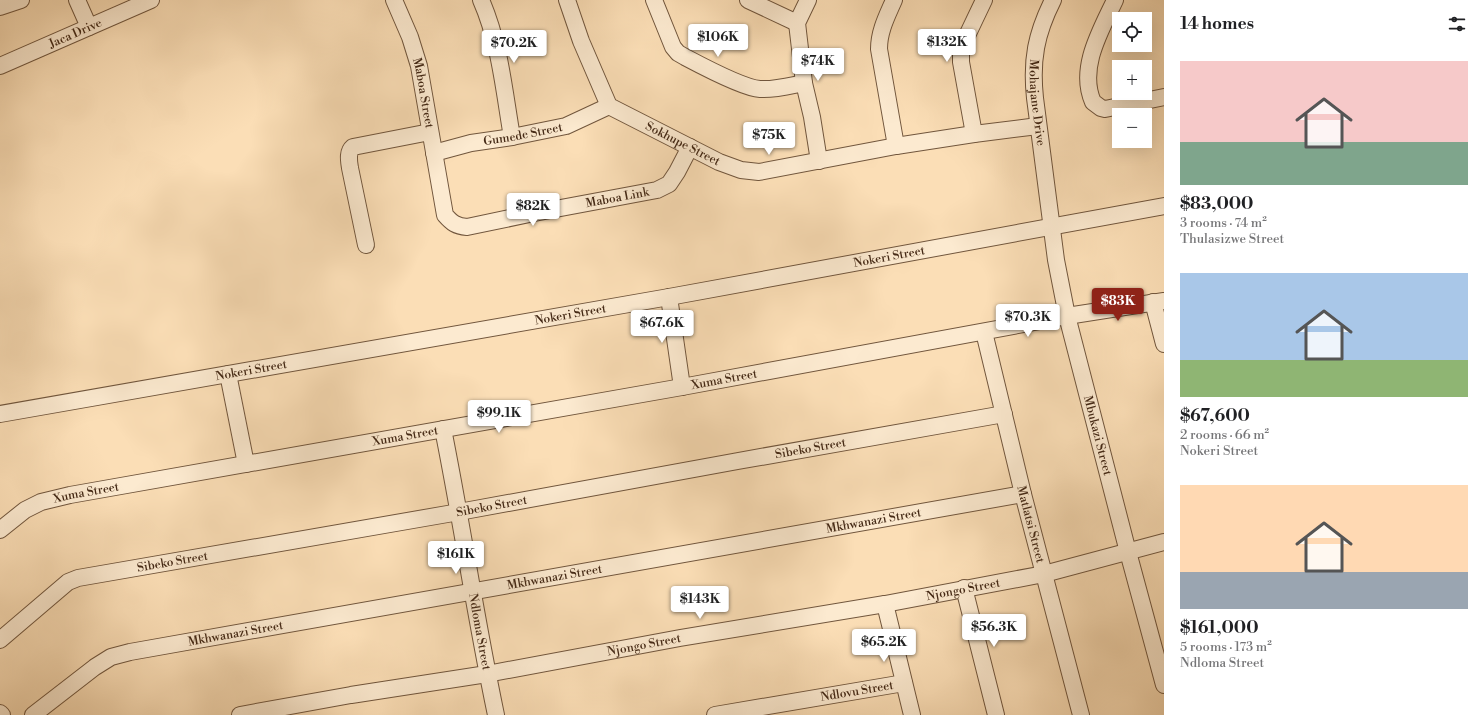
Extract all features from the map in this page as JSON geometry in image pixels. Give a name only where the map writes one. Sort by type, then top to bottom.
[{"type":"street","points":[[0,7],[21,0]]},
{"type":"street","points":[[77,0],[89,28]]},
{"type":"street","name":"Jaca Drive","points":[[0,66],[151,0]]},
{"type":"street","name":"Maboa Street","points":[[366,245],[350,168],[349,155],[351,149],[354,147],[430,132],[419,66],[410,37],[394,0]]},
{"type":"street","points":[[481,0],[490,20],[512,137]]},
{"type":"street","points":[[567,0],[581,41],[609,106]]},
{"type":"street","points":[[654,0],[673,47],[685,58],[736,81],[758,89],[769,89],[804,83]]},
{"type":"street","points":[[748,0],[797,23]]},
{"type":"street","points":[[808,0],[797,23],[804,83],[812,117],[819,161]]},
{"type":"street","points":[[894,0],[884,22],[879,41],[879,50],[896,146]]},
{"type":"street","points":[[974,134],[961,62],[961,52],[984,0]]},
{"type":"street","name":"Mohajane Drive","points":[[1047,183],[1033,84],[1033,62],[1039,31],[1052,0]]},
{"type":"street","points":[[1115,0],[1098,37],[1090,59],[1088,76],[1093,102],[1096,106],[1105,109],[1164,97]]},
{"type":"street","name":"Gumede Street","points":[[434,153],[471,143],[512,137],[566,126],[609,106]]},
{"type":"street","name":"Sokhupe Street","points":[[609,106],[719,162],[741,170],[760,172],[896,146],[1038,126]]},
{"type":"street","name":"Maboa Link","points":[[430,132],[445,215],[457,226],[467,227],[534,212],[602,201],[656,190],[669,184],[690,147]]},
{"type":"street","name":"Mbukazi Street","points":[[1047,183],[1056,260],[1067,316],[1164,684]]},
{"type":"street","name":"Nokeri Street","points":[[0,414],[669,297],[1164,206]]},
{"type":"street","points":[[669,297],[682,387]]},
{"type":"street","points":[[1159,302],[1164,344]]},
{"type":"street","name":"Xuma Street","points":[[3,523],[41,502],[63,496],[682,387],[1067,316],[1159,302]]},
{"type":"street","name":"Matlatsi Street","points":[[984,332],[1023,494],[1081,715]]},
{"type":"street","points":[[228,374],[246,464]]},
{"type":"street","name":"Sibeko Street","points":[[0,640],[68,582],[78,578],[459,512],[1004,414]]},
{"type":"street","name":"Ndloma Street","points":[[443,429],[487,674],[496,715]]},
{"type":"street","name":"Mkhwanazi Street","points":[[33,715],[95,667],[111,657],[122,654],[1023,494]]},
{"type":"street","name":"Njongo Street","points":[[240,715],[351,695],[487,674],[688,637],[885,604],[1044,574],[1164,542]]},
{"type":"street","points":[[964,588],[996,715]]},
{"type":"street","points":[[885,604],[912,715]]},
{"type":"street","name":"Ndlovu Street","points":[[715,715],[904,684]]}]
